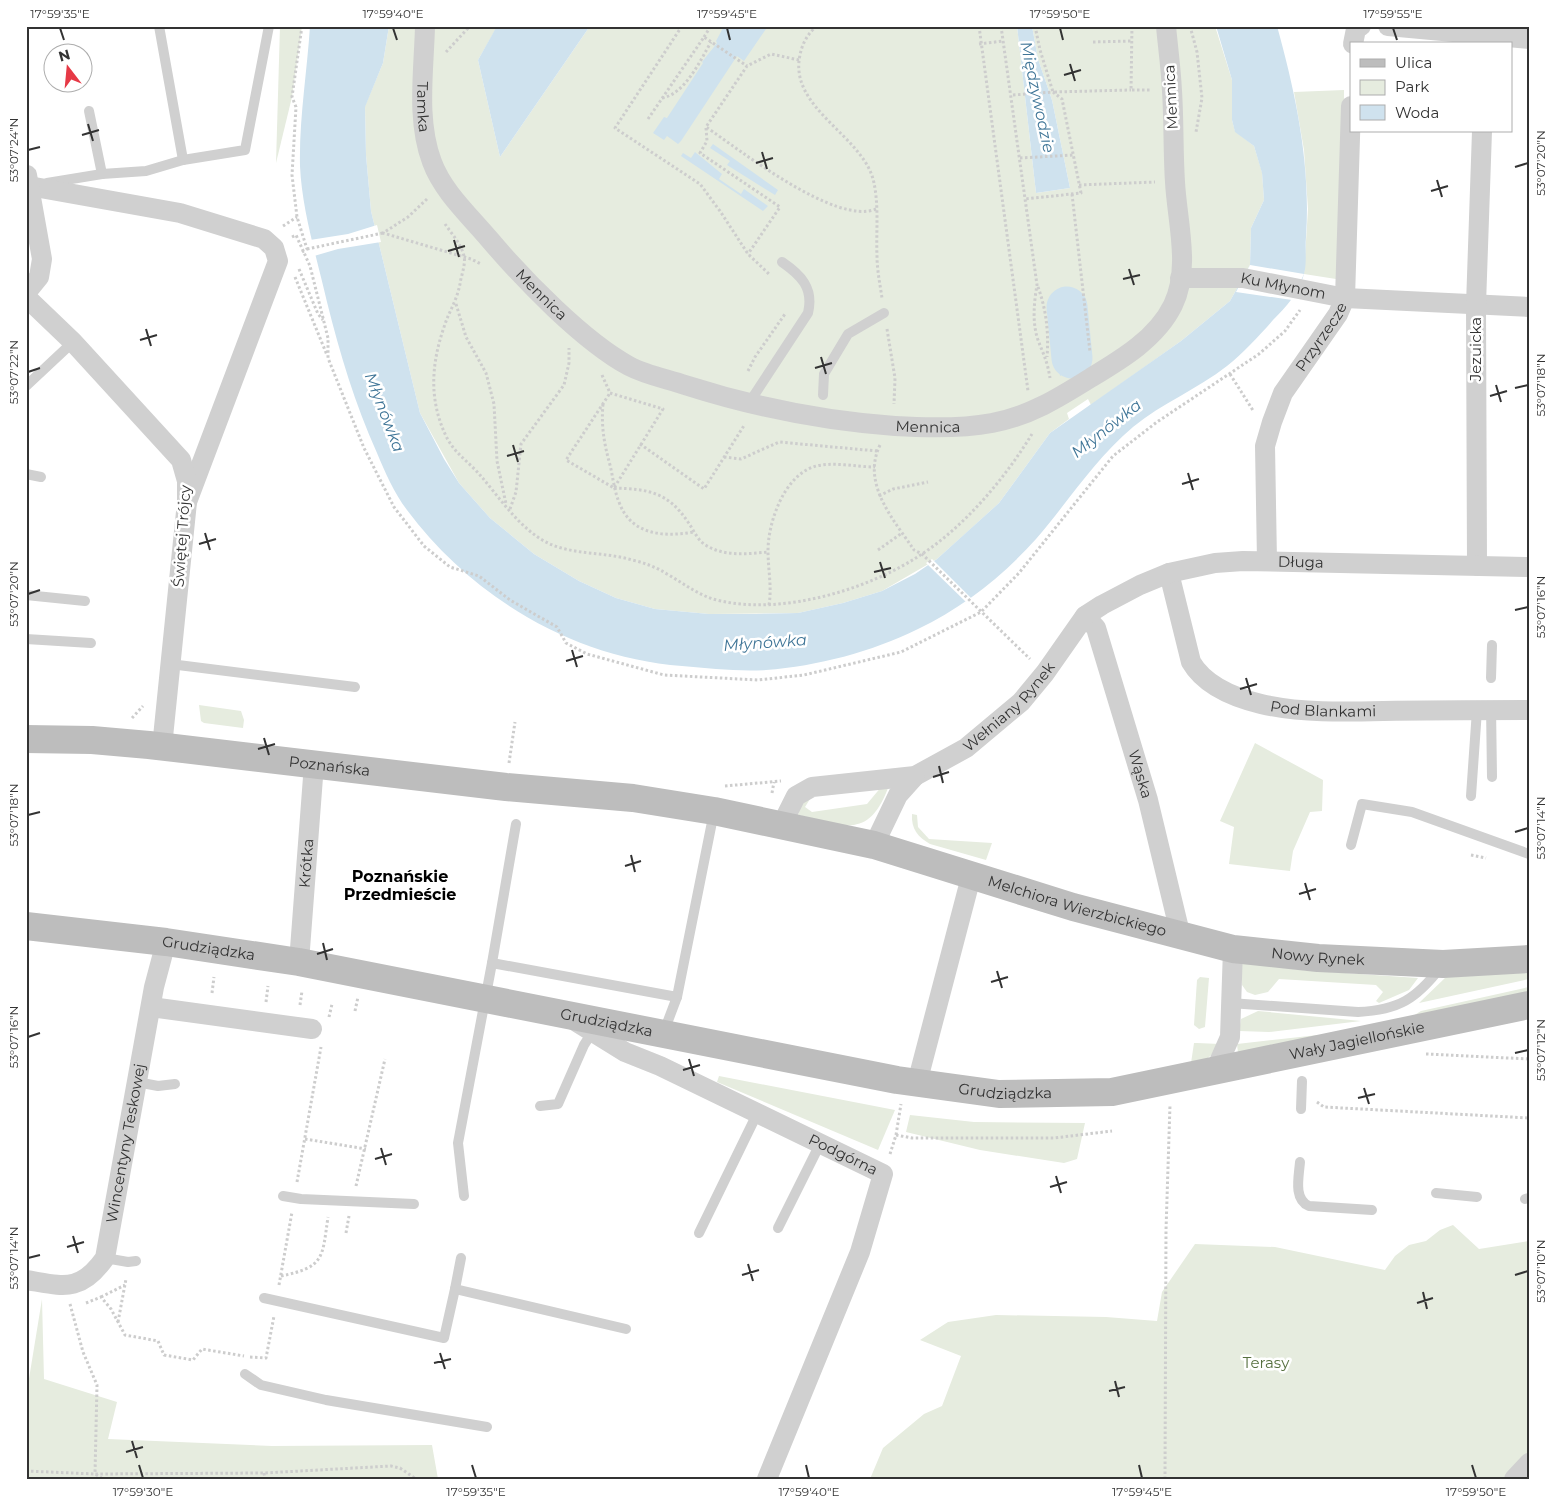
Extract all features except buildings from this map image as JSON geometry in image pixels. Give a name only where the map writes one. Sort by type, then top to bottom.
[{"type":"main road","name":"Poznańska","points":[[26,739],[92,740],[162,747],[506,787],[633,798],[714,811]]},
{"type":"main road","points":[[714,811],[874,845],[971,877]]},
{"type":"main road","name":"Melchiora Wierzbickiego","points":[[971,877],[1181,937],[1232,948]]},
{"type":"main road","name":"Grudziądzka","points":[[26,926],[166,942],[299,962],[662,1034],[909,1093],[1062,1094],[1112,1092],[1186,1078]]},
{"type":"main road","name":"Nowy Rynek","points":[[1232,948],[1318,958],[1443,964],[1529,959]]},
{"type":"main road","name":"Wały Jagiellońskie","points":[[1186,1078],[1529,1005]]},
{"type":"street","name":"Tamka","points":[[425,26],[423,111],[427,145],[432,164],[444,185]]},
{"type":"street","name":"Mennica","points":[[444,185],[511,265],[566,318],[606,351],[631,367],[747,402],[835,421],[889,426],[958,427],[992,423],[1030,413],[1126,356],[1163,321],[1173,304],[1180,278],[1181,257],[1174,181],[1172,89],[1166,26]]},
{"type":"street","points":[[1353,42],[1356,29],[1361,26]]},
{"type":"street","points":[[1388,26],[1486,40],[1529,38]]},
{"type":"street","name":"Przyrzecze","points":[[1267,561],[1265,446],[1272,422],[1283,393],[1338,314],[1345,298],[1350,132]]},
{"type":"street","name":"Jezuicka","points":[[1477,566],[1476,305],[1482,132]]},
{"type":"street","points":[[26,293],[39,277],[42,258],[28,180],[180,213],[264,239],[274,248],[278,260],[187,502]]},
{"type":"street","name":"Ku Młynom","points":[[1180,278],[1243,278],[1345,298],[1529,307]]},
{"type":"street","name":"Świętej Trójcy","points":[[26,297],[73,342],[181,460],[186,481],[187,502],[162,747]]},
{"type":"street","name":"Długa","points":[[1085,616],[1125,592],[1169,573],[1215,563],[1267,561],[1529,567]]},
{"type":"street","name":"Pod Blankami","points":[[1169,573],[1191,662],[1197,672],[1212,684],[1237,697],[1284,708],[1352,712],[1486,707],[1529,710]]},
{"type":"street","name":"Wełniany Rynek","points":[[782,824],[796,796],[812,787],[915,776],[955,756],[1013,710],[1046,673],[1085,616]]},
{"type":"street","name":"Wąska","points":[[1085,616],[1096,628],[1133,747],[1181,937]]},
{"type":"street","name":"Krótka","points":[[299,962],[314,764]]},
{"type":"street","name":"Wełniany Rynek","points":[[874,845],[898,795],[915,776]]},
{"type":"street","points":[[909,1093],[971,877]]},
{"type":"street","name":"Wincentyny Teskowej","points":[[105,1258],[151,1007],[166,942]]},
{"type":"street","points":[[1215,1071],[1230,1038],[1232,948]]},
{"type":"street","points":[[151,1007],[312,1029]]},
{"type":"street","name":"Podgórna","points":[[565,1014],[625,1052],[660,1066],[883,1174],[860,1252],[767,1479]]},
{"type":"street","points":[[26,1280],[66,1286],[82,1282],[96,1270],[105,1258]]},
{"type":"street","points":[[1514,1479],[1529,1463]]},
{"type":"lane","points":[[159,26],[184,160]]},
{"type":"lane","points":[[28,180],[146,171],[184,160],[245,150],[269,26]]},
{"type":"lane","points":[[89,110],[102,174]]},
{"type":"lane","points":[[747,402],[808,313],[811,302],[805,281],[782,262]]},
{"type":"lane","points":[[822,395],[824,374],[848,334],[884,313]]},
{"type":"lane","points":[[26,386],[73,342]]},
{"type":"lane","points":[[26,474],[41,477]]},
{"type":"lane","points":[[26,595],[85,601]]},
{"type":"lane","points":[[26,638],[91,643]]},
{"type":"lane","points":[[1491,678],[1492,645]]},
{"type":"lane","points":[[170,664],[355,687]]},
{"type":"lane","points":[[1486,707],[1492,777]]},
{"type":"lane","points":[[1471,796],[1486,707]]},
{"type":"lane","points":[[1351,845],[1362,804],[1412,812],[1529,854]]},
{"type":"lane","points":[[662,1034],[677,997],[714,811]]},
{"type":"lane","points":[[464,1196],[458,1143],[516,824]]},
{"type":"lane","points":[[492,963],[677,997]]},
{"type":"lane","points":[[1230,1003],[1358,1012],[1377,1011],[1408,1001],[1428,983],[1443,964]]},
{"type":"lane","points":[[540,1106],[558,1104],[584,1045],[593,1032]]},
{"type":"lane","points":[[1301,1109],[1302,1081]]},
{"type":"lane","points":[[137,1082],[158,1086],[175,1084]]},
{"type":"lane","points":[[699,1233],[757,1114]]},
{"type":"lane","points":[[778,1228],[820,1144]]},
{"type":"lane","points":[[1300,1162],[1299,1194],[1304,1204],[1309,1206],[1372,1210]]},
{"type":"lane","points":[[1436,1193],[1477,1197]]},
{"type":"lane","points":[[283,1196],[353,1202],[414,1204]]},
{"type":"lane","points":[[105,1258],[128,1262],[136,1261]]},
{"type":"lane","points":[[264,1298],[444,1338],[461,1258]]},
{"type":"lane","points":[[455,1289],[626,1329]]},
{"type":"lane","points":[[245,1374],[261,1385],[326,1400],[487,1427]]},
{"type":"path","points":[[302,26],[297,65],[292,81],[292,97],[296,107],[292,175],[297,217],[308,249]]},
{"type":"path","points":[[443,56],[470,26]]},
{"type":"path","points":[[682,26],[615,128],[700,184],[748,254],[772,277]]},
{"type":"path","points":[[648,119],[711,26]]},
{"type":"path","points":[[817,26],[811,31],[802,48],[799,60],[806,92],[820,113],[864,160],[874,182],[877,258],[895,378],[894,409],[889,426]]},
{"type":"path","points":[[443,222],[460,245],[465,258],[456,304],[445,324],[437,351],[433,383],[434,403],[447,437],[453,447],[528,529],[550,544],[615,555],[650,565],[701,594],[720,601],[768,605],[818,598],[884,575],[922,554],[968,514],[1015,462],[1033,432],[979,26]]},
{"type":"path","points":[[1002,26],[1013,95],[1037,284],[1044,303],[1048,338],[1047,357],[1053,401]]},
{"type":"path","points":[[1025,199],[1081,193],[1062,100],[1052,93],[1035,26]]},
{"type":"path","points":[[1131,90],[1132,26]]},
{"type":"path","points":[[704,37],[747,66]]},
{"type":"path","points":[[981,43],[1003,40]]},
{"type":"path","points":[[1094,42],[1132,41]]},
{"type":"path","points":[[662,98],[673,96],[681,88],[711,42]]},
{"type":"path","points":[[748,254],[780,207],[700,153],[706,141],[706,127],[747,66],[771,54],[799,60]]},
{"type":"path","points":[[1013,95],[1172,89]]},
{"type":"path","points":[[706,127],[793,186],[817,198],[864,213],[876,209]]},
{"type":"path","points":[[1020,158],[1074,155]]},
{"type":"path","points":[[1080,185],[1154,182]]},
{"type":"path","points":[[302,252],[308,249],[383,233],[408,217],[444,185]]},
{"type":"path","points":[[1072,194],[1091,358],[1091,378]]},
{"type":"path","points":[[427,200],[432,207]]},
{"type":"path","points":[[282,227],[285,235]]},
{"type":"path","points":[[383,233],[475,260],[482,265]]},
{"type":"path","points":[[278,260],[287,257],[364,448],[394,507],[424,546],[450,567],[479,576],[510,600],[557,627],[566,643],[587,654],[664,675],[758,680],[804,674],[901,652],[981,612],[1020,573],[1113,456],[1157,422],[1259,354],[1285,331],[1299,311]]},
{"type":"path","points":[[307,257],[328,338],[328,358]]},
{"type":"path","points":[[298,266],[318,314],[323,320]]},
{"type":"path","points":[[1037,284],[1034,304],[1038,339],[1047,357]]},
{"type":"path","points":[[456,304],[466,337],[486,373],[494,404],[497,461],[506,505]]},
{"type":"path","points":[[640,444],[704,489],[724,457],[747,402],[754,357],[788,310]]},
{"type":"path","points":[[510,510],[516,492],[522,444],[564,385],[569,363],[567,342]]},
{"type":"path","points":[[1230,374],[1255,413],[1272,422]]},
{"type":"path","points":[[614,488],[663,409],[610,393],[566,460],[614,488],[649,490],[663,497],[676,507],[702,543],[727,553],[768,552]]},
{"type":"path","points":[[603,403],[603,441],[619,505],[640,528],[654,534],[672,536],[694,532]]},
{"type":"path","points":[[724,457],[741,459],[779,442],[877,451],[875,467],[879,496],[914,550],[922,554],[1035,664]]},
{"type":"path","points":[[768,605],[770,568],[768,552],[777,504],[798,476],[814,467],[875,467]]},
{"type":"path","points":[[879,496],[893,489],[928,482]]},
{"type":"path","points":[[878,550],[902,533]]},
{"type":"path","points":[[506,787],[515,722]]},
{"type":"path","points":[[355,1011],[358,997]]},
{"type":"path","points":[[1426,1054],[1529,1059]]},
{"type":"path","points":[[346,1233],[385,1059]]},
{"type":"path","points":[[909,1093],[896,1135],[912,1138],[1054,1138],[1112,1132]]},
{"type":"path","points":[[1312,1099],[1324,1107],[1529,1118]]},
{"type":"path","points":[[1165,1479],[1166,1230],[1170,1104]]},
{"type":"path","points":[[305,1139],[366,1149]]},
{"type":"path","points":[[281,1276],[297,1273],[319,1262],[322,1254],[330,1200]]},
{"type":"path","points":[[83,1303],[90,1303],[124,1285]]},
{"type":"path","points":[[101,1297],[111,1309],[126,1335],[158,1342],[164,1355],[193,1360],[202,1349],[264,1358],[264,1367]]},
{"type":"path","points":[[62,1301],[77,1303]]},
{"type":"path","points":[[70,1303],[83,1352],[97,1385],[95,1474]]},
{"type":"path","points":[[26,1471],[95,1474],[264,1473],[391,1466],[400,1468],[416,1479]]},
{"type":"path","points":[[264,1473],[265,1479]]},
{"type":"path","points":[[95,1474],[103,1479]]},
{"type":"green space","points":[[280,26],[302,26],[292,97],[276,163]]},
{"type":"green space","points":[[389,26],[497,27],[478,60],[500,157],[590,26],[1017,26],[1036,193],[1070,188],[1052,100],[1038,59],[1032,26],[1215,26],[1232,80],[1232,120],[1235,131],[1254,146],[1262,172],[1264,200],[1251,228],[1250,265],[1230,301],[1181,341],[1091,405],[1088,399],[1067,413],[1069,419],[1050,433],[999,503],[937,559],[882,591],[843,603],[798,613],[709,614],[655,609],[616,598],[579,581],[534,554],[490,518],[459,483],[420,413],[371,211],[366,155],[365,106],[383,63]]},
{"type":"green space","points":[[1344,90],[1344,211],[1336,279],[1304,274],[1308,209],[1304,150],[1294,92]]},
{"type":"green space","points":[[199,705],[241,711],[244,720],[243,728],[204,723],[201,721]]},
{"type":"green space","points":[[1255,743],[1323,780],[1322,811],[1310,812],[1293,851],[1290,871],[1229,864],[1234,827],[1220,821]]},
{"type":"green space","points":[[882,786],[888,788],[880,805],[872,816],[862,822],[852,825],[841,825],[798,815],[802,800],[810,799],[805,807],[812,812],[867,804]]},
{"type":"green space","points":[[912,814],[917,815],[918,827],[929,839],[992,843],[986,860],[930,844],[916,832]]},
{"type":"green space","points":[[1240,963],[1301,970],[1418,978],[1409,990],[1379,1003],[1376,1001],[1383,992],[1376,985],[1279,979],[1268,992],[1255,995],[1247,992],[1242,985]]},
{"type":"green space","points":[[1529,972],[1529,979],[1419,1003],[1446,977]]},
{"type":"green space","points":[[1200,977],[1209,978],[1205,1027],[1199,1029],[1194,1025],[1197,980]]},
{"type":"green space","points":[[1529,987],[1529,992],[1408,1019],[1421,1011]]},
{"type":"green space","points":[[1258,1011],[1361,1021],[1269,1032],[1239,1031],[1241,1019]]},
{"type":"green space","points":[[1318,1035],[1319,1037],[1238,1053],[1237,1044]]},
{"type":"green space","points":[[1194,1043],[1220,1044],[1208,1058],[1191,1063]]},
{"type":"green space","points":[[719,1076],[895,1110],[878,1150],[717,1082]]},
{"type":"green space","points":[[910,1115],[974,1122],[1085,1123],[1077,1159],[1064,1163],[980,1150],[906,1132]]},
{"type":"green space","name":"Terasy","points":[[1453,1225],[1479,1249],[1529,1241],[1529,1479],[870,1479],[883,1448],[924,1414],[942,1406],[961,1356],[920,1340],[948,1322],[996,1315],[1106,1317],[1157,1321],[1162,1292],[1195,1244],[1275,1247],[1385,1270],[1395,1256],[1409,1245],[1426,1241],[1440,1230]]},
{"type":"green space","points":[[42,1299],[44,1379],[117,1402],[108,1439],[272,1446],[432,1445],[438,1479],[26,1479],[26,1397]]},
{"type":"water","name":"Młynówka","points":[[310,26],[389,26],[383,63],[365,107],[366,155],[371,211],[420,413],[444,459],[459,483],[490,518],[534,554],[579,581],[616,598],[655,609],[709,614],[798,613],[843,603],[882,591],[915,574],[937,559],[999,503],[1050,433],[1181,341],[1230,301],[1250,265],[1251,228],[1264,200],[1262,173],[1254,146],[1235,132],[1232,120],[1232,80],[1216,26],[1277,26],[1296,104],[1304,157],[1307,210],[1304,274],[1292,299],[1245,350],[1216,374],[1144,418],[1119,439],[1036,539],[1010,566],[966,601],[934,621],[882,645],[844,657],[786,668],[745,671],[724,670],[642,661],[602,650],[564,636],[528,618],[494,595],[462,570],[433,541],[407,510],[394,490],[369,435],[349,379],[337,341],[310,234],[301,183],[300,148]]},
{"type":"water","points":[[497,26],[590,26],[500,157],[478,60]]},
{"type":"water","points":[[721,26],[768,26],[744,61],[737,56],[681,141],[678,144],[667,136],[664,140],[653,133],[664,117],[667,118],[702,62],[717,43],[716,41],[723,28]]},
{"type":"water","points":[[1017,26],[1032,26],[1038,59],[1052,100],[1070,188],[1036,193]]},
{"type":"water","points":[[713,144],[778,190],[775,195],[727,165],[730,161],[710,148]]},
{"type":"water","points":[[695,152],[722,174],[719,179],[741,194],[744,189],[768,206],[763,211],[681,156],[683,153],[691,158]]},
{"type":"water","points":[[1084,336],[1087,359],[1060,376],[1055,340]]},
{"type":"pier","points":[[377,225],[381,242],[338,249],[314,256],[310,240],[348,234]]},
{"type":"pier","points":[[1250,265],[1304,274],[1292,300],[1236,292]]},
{"type":"pier","points":[[932,559],[973,600],[967,603],[926,563]]},
{"type":"waterway","name":"Międzywodzie","points":[[1067,307],[1072,358]]},
{"type":"district","name":"Poznańskie Przedmieście","points":[[400,885]]}]
